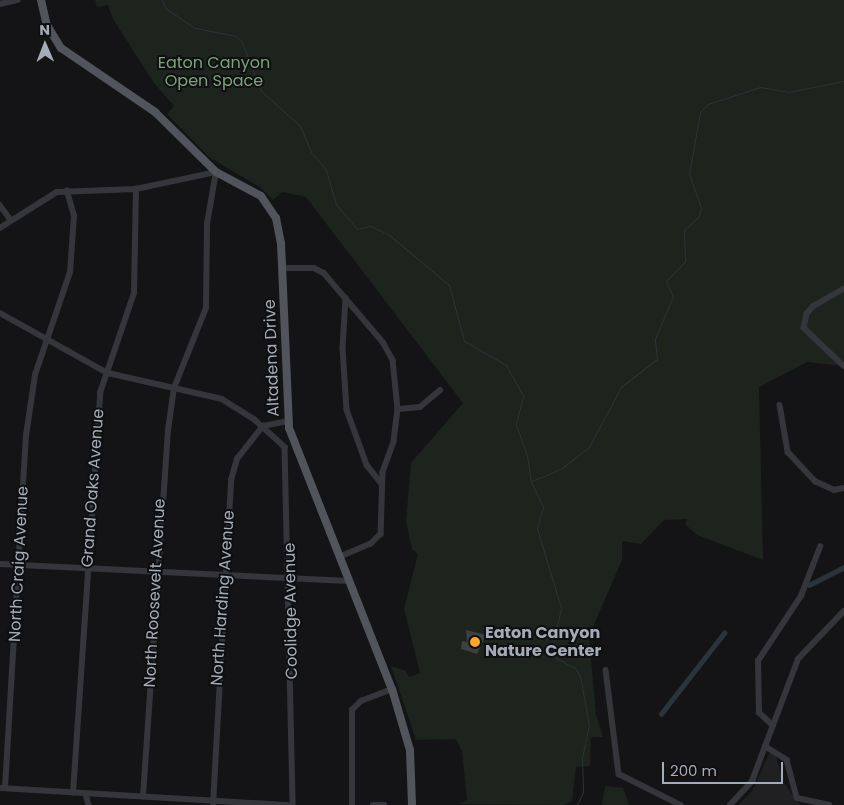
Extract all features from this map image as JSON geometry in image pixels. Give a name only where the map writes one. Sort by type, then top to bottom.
[{"type":"main road","name":"Altadena Drive","points":[[41,0],[46,25],[61,48],[155,112],[216,172],[260,196],[272,210],[280,232],[288,422],[392,689],[410,750],[412,805]]},
{"type":"street","points":[[0,4],[18,0]]},
{"type":"street","points":[[0,228],[38,200],[67,192],[136,189],[216,172]]},
{"type":"street","name":"North Roosevelt Avenue","points":[[147,800],[156,573],[174,388],[206,308],[207,224],[216,172]]},
{"type":"street","name":"Grand Oaks Avenue","points":[[73,793],[100,393],[134,293],[136,189]]},
{"type":"street","name":"North Craig Avenue","points":[[2,788],[19,565],[26,436],[35,375],[70,272],[74,216],[67,192]]},
{"type":"street","points":[[0,205],[11,220]]},
{"type":"street","points":[[282,268],[320,270],[346,298],[393,360],[398,409],[394,442],[382,484],[381,534],[371,544],[340,557]]},
{"type":"street","points":[[844,289],[814,306],[807,314],[804,328],[844,366]]},
{"type":"street","points":[[346,298],[343,348],[347,410],[367,465],[382,484]]},
{"type":"street","name":"Coolidge Avenue","points":[[0,313],[46,342],[108,373],[222,399],[282,441],[287,454],[293,805]]},
{"type":"street","points":[[398,409],[420,407],[440,390]]},
{"type":"street","points":[[780,405],[788,452],[815,481],[834,490],[844,488]]},
{"type":"street","points":[[263,426],[288,422]]},
{"type":"street","name":"North Harding Avenue","points":[[213,803],[224,576],[231,480],[237,459],[263,426]]},
{"type":"street","points":[[773,726],[760,714],[758,661],[801,596],[820,547]]},
{"type":"street","points":[[0,564],[290,580],[349,581]]},
{"type":"street","points":[[730,805],[752,781],[798,659],[844,611]]},
{"type":"street","points":[[606,670],[619,774],[681,805]]},
{"type":"street","points":[[352,805],[352,710],[361,701],[392,689]]},
{"type":"street","points":[[765,746],[787,760],[797,798],[829,805]]},
{"type":"street","points":[[2,788],[147,800],[288,805]]},
{"type":"street","points":[[86,794],[89,805]]},
{"type":"street","points":[[373,805],[384,805]]},
{"type":"shaded area","points":[[770,752],[775,754],[784,783],[800,805],[738,805],[752,791]]},
{"type":"green space","name":"Eaton Canyon Open Space","points":[[95,0],[844,0],[844,366],[807,362],[759,387],[763,560],[697,535],[685,524],[687,519],[664,520],[641,544],[622,541],[622,560],[589,636],[596,715],[603,737],[591,737],[590,766],[576,767],[572,801],[564,805],[460,804],[467,800],[462,751],[456,739],[416,740],[391,666],[406,671],[409,677],[420,673],[404,609],[418,554],[412,549],[406,521],[411,463],[463,403],[306,197],[282,192],[273,200],[261,188],[209,157],[167,114],[174,106],[154,83],[113,19],[108,5],[97,7]]},
{"type":"green space","points":[[605,786],[623,788],[629,805],[602,805]]},
{"type":"building","name":"Eaton Canyon Nature Center","points":[[466,630],[486,635],[477,654],[461,649],[462,641],[467,642]]},
{"type":"waterway","points":[[162,0],[165,8],[195,28],[236,36],[242,42],[261,91],[300,126],[311,152],[326,170],[336,204],[357,229],[370,226],[388,234],[449,285],[464,341],[506,365],[523,396],[516,425],[527,455],[531,482],[543,507],[537,528],[561,608],[552,650],[556,658],[575,668],[580,676],[589,725],[582,759],[583,792],[577,805]]},
{"type":"waterway","points":[[532,481],[562,468],[589,447],[621,387],[657,359],[655,339],[673,296],[666,281],[685,261],[684,230],[698,217],[701,208],[689,174],[700,112],[708,104],[760,87],[788,92],[844,81]]},
{"type":"waterway","points":[[809,585],[844,567]]},
{"type":"waterway","points":[[661,714],[724,633]]},
{"type":"place","name":"Eaton Canyon Nature Center","points":[[475,642]]}]
